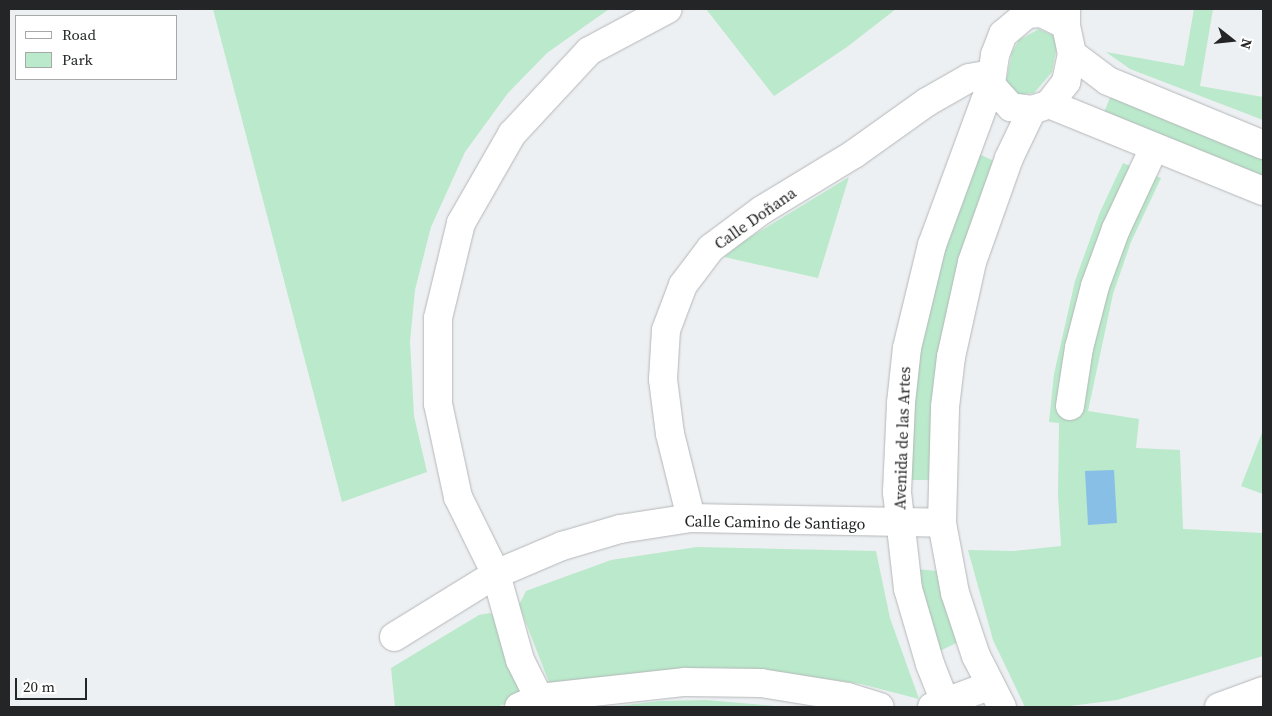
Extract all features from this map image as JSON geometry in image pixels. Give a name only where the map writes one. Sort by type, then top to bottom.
[{"type":"street","points":[[668,9],[589,52],[512,134],[461,222],[438,318],[438,404],[458,497],[496,574],[520,660],[529,703],[685,682],[751,683],[847,697],[880,707]]},
{"type":"street","points":[[942,706],[995,697],[955,593],[942,523],[945,407],[950,357],[972,262],[1009,158],[1040,107],[1066,82],[1072,54],[1066,17],[1041,14],[1016,15],[1004,34],[992,80],[1010,107],[1040,107],[1154,148],[1263,191]]},
{"type":"street","points":[[1072,54],[1108,81],[1263,144]]},
{"type":"street","name":"Calle Doñana","points":[[691,518],[670,434],[664,379],[666,330],[683,285],[712,248],[762,210],[854,154],[928,102],[968,78],[992,80]]},
{"type":"street","name":"Avenida de las Artes","points":[[942,706],[908,589],[899,524],[900,403],[907,348],[932,245],[992,80]]},
{"type":"street","points":[[1070,406],[1079,348],[1095,286],[1116,229],[1154,148]]},
{"type":"street","name":"Calle Camino de Santiago","points":[[394,637],[496,574],[562,546],[612,532],[691,518],[899,524],[942,523]]},
{"type":"street","points":[[1229,706],[1263,691]]},
{"type":"green space","points":[[213,9],[609,9],[547,53],[508,93],[465,152],[431,227],[415,290],[410,341],[414,416],[427,472],[342,502]]},
{"type":"green space","points":[[706,9],[896,9],[847,47],[774,96]]},
{"type":"green space","points":[[1194,9],[1213,9],[1200,86],[1263,97],[1263,120],[1130,69],[1106,52],[1184,66]]},
{"type":"green space","points":[[1039,29],[1054,36],[1057,46],[1052,72],[1034,93],[1017,95],[1006,82],[1012,52],[1019,40]]},
{"type":"green space","points":[[1111,95],[1263,157],[1263,181],[1103,115]]},
{"type":"green space","points":[[977,153],[996,162],[929,480],[908,480],[917,351],[936,272]]},
{"type":"green space","points":[[1123,163],[1161,178],[1131,242],[1113,294],[1088,411],[1139,419],[1136,448],[1180,450],[1183,529],[1263,533],[1263,656],[1117,700],[1070,706],[1025,707],[993,640],[968,550],[1014,551],[1061,546],[1058,495],[1059,423],[1049,422],[1054,374],[1075,281],[1100,212]]},
{"type":"green space","points":[[849,177],[818,278],[724,257],[744,241]]},
{"type":"green space","points":[[1263,430],[1263,494],[1241,486]]},
{"type":"green space","points":[[697,547],[876,551],[890,618],[919,699],[861,684],[773,671],[552,690],[519,605],[526,591],[611,560]]},
{"type":"green space","points":[[916,569],[937,571],[958,642],[938,652]]},
{"type":"green space","points":[[490,613],[495,616],[524,698],[496,707],[395,707],[391,668],[479,615]]},
{"type":"green space","points":[[706,700],[775,706],[609,707],[660,701]]},
{"type":"water","points":[[1114,470],[1117,523],[1088,525],[1085,471]]}]
